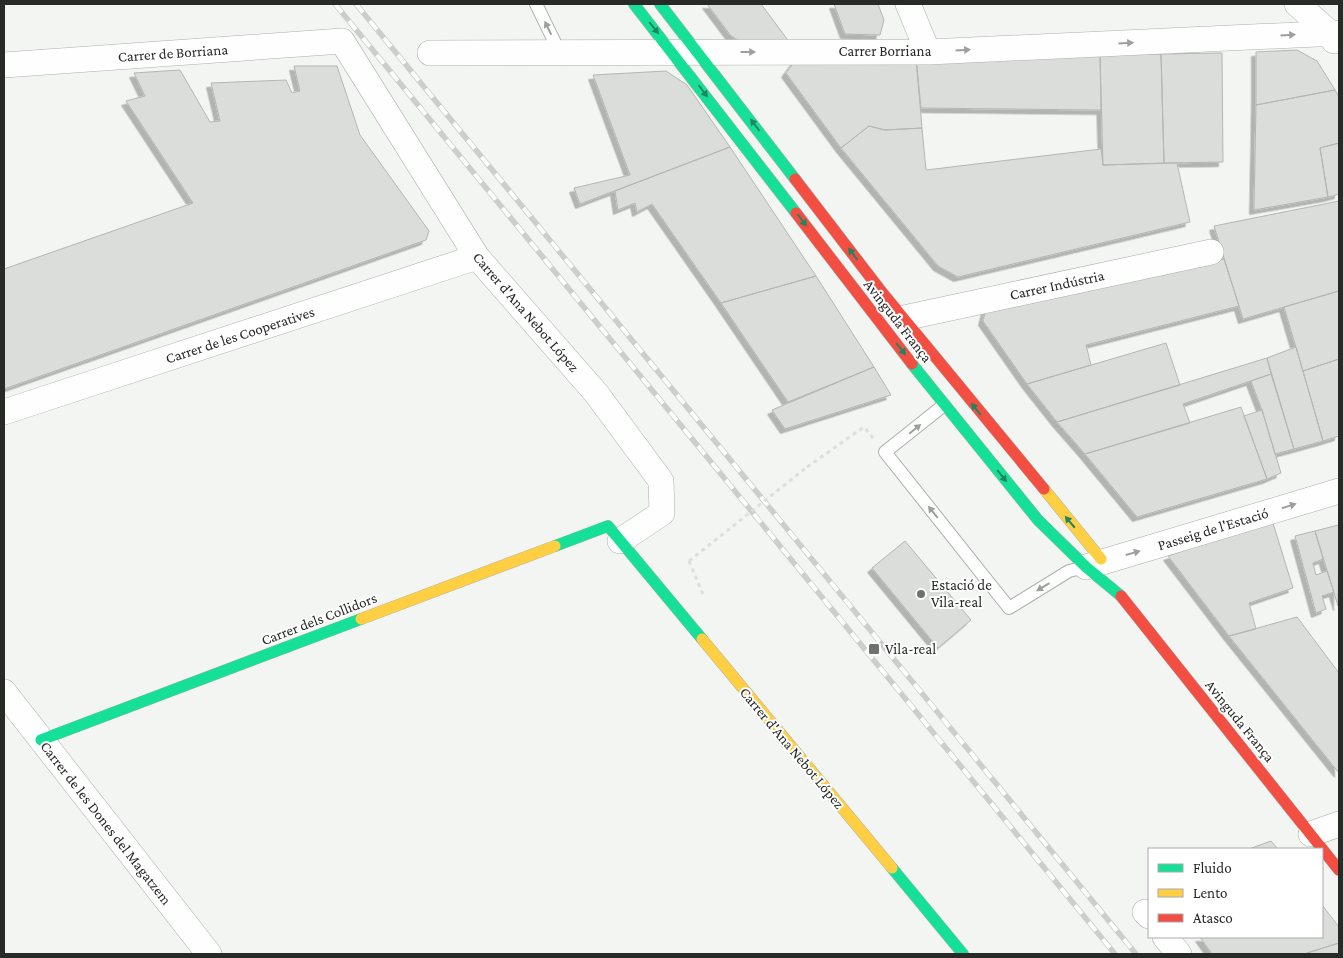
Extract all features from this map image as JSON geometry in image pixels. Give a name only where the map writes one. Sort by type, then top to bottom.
[{"type":"main road","name":"Avinguda França","points":[[634,4],[674,52],[944,405],[1038,520],[1095,564],[1117,591]]},
{"type":"main road","name":"Avinguda França","points":[[660,4],[700,52],[1095,564],[1322,848]]},
{"type":"main road","name":"Carrer dels Collidors","points":[[41,740],[614,534]]},
{"type":"main road","name":"Carrer d'Ana Nebot López","points":[[614,534],[964,954]]},
{"type":"main road","name":"Avinguda França","points":[[1323,849],[1339,870]]},
{"type":"street","points":[[908,4],[928,52]]},
{"type":"street","points":[[1297,4],[1336,38]]},
{"type":"street","name":"Carrer Borriana","points":[[430,53],[928,52],[1336,38]]},
{"type":"street","name":"Carrer de Borriana","points":[[4,66],[342,41]]},
{"type":"street","name":"Carrer d'Ana Nebot López","points":[[342,41],[476,257],[596,394],[661,481],[662,513],[614,534]]},
{"type":"street","name":"Carrer Indústria","points":[[904,318],[1211,252]]},
{"type":"street","name":"Carrer de les Cooperatives","points":[[4,412],[476,257]]},
{"type":"street","name":"Passeig de l'Estació","points":[[1095,564],[1339,491]]},
{"type":"street","name":"Carrer de les Dones del Magatzem","points":[[4,692],[208,954]]},
{"type":"street","points":[[1311,834],[1339,824]]},
{"type":"street","points":[[1166,938],[1179,954]]},
{"type":"lane","points":[[536,4],[560,53]]},
{"type":"lane","points":[[944,405],[885,452],[1009,608],[1070,571],[1095,564]]},
{"type":"path","points":[[689,561],[807,467],[864,427],[885,452]]},
{"type":"building","points":[[707,4],[761,4],[790,43],[743,43],[731,36]]},
{"type":"building","points":[[834,4],[878,4],[884,20],[880,35],[845,34]]},
{"type":"building","points":[[1297,50],[1317,61],[1335,90],[1256,105],[1256,52]]},
{"type":"building","points":[[1222,53],[1223,162],[1164,163],[1161,54]]},
{"type":"building","points":[[1161,54],[1164,163],[1103,165],[1100,55]]},
{"type":"building","points":[[1100,55],[1101,110],[921,108],[916,58]]},
{"type":"building","points":[[797,58],[916,58],[922,128],[885,130],[869,126],[841,148],[786,73]]},
{"type":"building","points":[[294,66],[337,66],[360,135],[429,231],[426,240],[4,389],[4,269],[193,203],[126,101],[145,96],[134,73],[180,70],[210,122],[220,121],[211,83],[286,80],[292,93],[300,91]]},
{"type":"building","points":[[666,71],[687,85],[730,147],[580,204],[574,188],[630,175],[593,75]]},
{"type":"building","points":[[1335,90],[1339,97],[1339,143],[1320,148],[1328,197],[1254,210],[1256,105]]},
{"type":"building","points":[[869,126],[885,130],[922,128],[926,170],[1101,149],[1103,165],[1177,163],[1190,222],[958,277],[938,266],[841,148]]},
{"type":"building","points":[[1339,143],[1339,194],[1328,197],[1320,148]]},
{"type":"building","points":[[730,147],[816,276],[721,303],[652,204],[637,212],[635,203],[618,210],[615,191]]},
{"type":"building","points":[[1339,201],[1339,291],[1243,319],[1214,226]]},
{"type":"building","points":[[1224,259],[1239,306],[1086,345],[1091,365],[1027,384],[983,321],[986,309]]},
{"type":"building","points":[[816,276],[874,367],[788,402],[721,303]]},
{"type":"building","points":[[1339,291],[1339,359],[1303,371],[1284,307]]},
{"type":"building","points":[[1166,343],[1180,385],[1057,422],[1027,384]]},
{"type":"building","points":[[1296,347],[1323,441],[1294,449],[1267,358]]},
{"type":"building","points":[[1267,358],[1271,374],[1183,404],[1190,423],[1085,454],[1057,422]]},
{"type":"building","points":[[1339,359],[1339,436],[1323,441],[1303,371]]},
{"type":"building","points":[[874,367],[891,395],[785,429],[772,410]]},
{"type":"building","points":[[1271,374],[1294,449],[1275,454],[1251,381]]},
{"type":"building","points":[[1241,407],[1267,479],[1137,517],[1085,454]]},
{"type":"building","points":[[1262,410],[1281,473],[1267,479],[1244,416]]},
{"type":"building","points":[[1272,520],[1293,588],[1249,603],[1256,629],[1229,636],[1168,556]]},
{"type":"building","points":[[1338,525],[1339,529],[1338,606],[1315,531]]},
{"type":"building","points":[[1315,531],[1323,559],[1313,563],[1316,575],[1327,571],[1334,592],[1322,596],[1326,609],[1316,613],[1295,536]]},
{"type":"building","name":"Estació de Vila-real","points":[[905,541],[971,620],[938,648],[872,568]]},
{"type":"building","points":[[1297,617],[1339,673],[1339,773],[1229,636]]},
{"type":"building","points":[[1271,841],[1277,848],[1252,848]]},
{"type":"building","points":[[1323,906],[1339,927],[1339,943],[1304,954],[1212,954],[1201,938],[1323,938]]},
{"type":"building","points":[[1339,943],[1339,954],[1304,954]]},
{"type":"railway","points":[[335,4],[1115,954]]},
{"type":"railway","points":[[356,4],[1136,954]]},
{"type":"traffic: fast","points":[[634,4],[796,213]]},
{"type":"traffic: fast","points":[[660,4],[795,179]]},
{"type":"traffic: fast","points":[[912,364],[1038,520],[1086,567],[1121,596]]},
{"type":"traffic: fast","points":[[555,546],[608,526],[702,639]]},
{"type":"traffic: fast","points":[[41,740],[361,619]]},
{"type":"traffic: fast","points":[[892,868],[963,954]]},
{"type":"traffic: slow","points":[[1044,489],[1101,559]]},
{"type":"traffic: slow","points":[[361,619],[555,546]]},
{"type":"traffic: slow","points":[[702,639],[892,868]]},
{"type":"traffic: jam","points":[[795,179],[881,291],[1044,489]]},
{"type":"traffic: jam","points":[[796,213],[912,364]]},
{"type":"traffic: jam","points":[[1121,596],[1321,848]]},
{"type":"traffic: jam","points":[[1323,850],[1339,870]]},
{"type":"place","name":"Estació de Vila-real","points":[[921,594]]},
{"type":"place","name":"Vila-real","points":[[874,649]]}]
